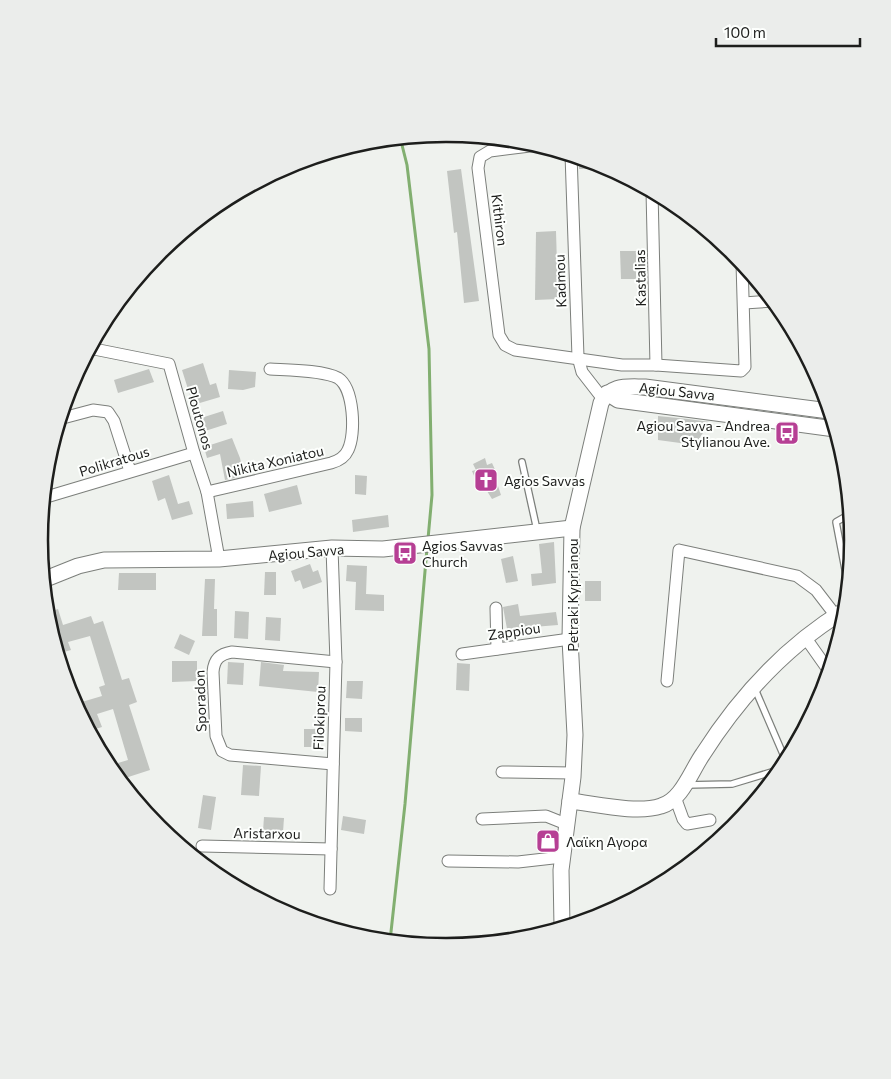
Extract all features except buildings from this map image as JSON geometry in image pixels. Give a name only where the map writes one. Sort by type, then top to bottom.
[{"type":"main road","name":"Agiou Savva","points":[[605,396],[619,386],[645,387],[821,409]]},
{"type":"main road","name":"Agiou Savva","points":[[605,396],[618,400],[827,428]]},
{"type":"main road","name":"Petraki Kyprianou","points":[[562,920],[562,857],[573,773],[574,712],[570,639],[572,528],[605,396]]},
{"type":"main road","name":"Agiou Savva","points":[[49,577],[78,566],[104,560],[219,559],[332,548],[383,549],[572,528]]},
{"type":"main road","points":[[570,801],[648,809],[660,807],[680,791],[711,742],[754,687],[784,655],[805,637],[836,616]]},
{"type":"street","name":"Kithiron","points":[[514,148],[490,151],[480,157],[478,168],[499,335],[505,344],[515,350],[578,358]]},
{"type":"street","name":"Kadmou","points":[[571,162],[578,358],[582,372],[605,396]]},
{"type":"street","name":"Kastalias","points":[[652,200],[656,365]]},
{"type":"street","points":[[578,358],[622,365],[741,370],[744,367],[743,274]]},
{"type":"street","points":[[744,302],[764,301]]},
{"type":"street","name":"Ploutonos","points":[[96,349],[169,364],[194,453],[208,492],[219,559]]},
{"type":"street","name":"Nikita Xoniatou","points":[[208,492],[330,463],[339,460],[348,451],[352,438],[351,402],[349,390],[344,383],[331,375],[270,368]]},
{"type":"street","points":[[67,417],[93,410],[108,412],[114,421],[130,471]]},
{"type":"street","name":"Polikratous","points":[[50,496],[194,453]]},
{"type":"street","name":"Filokiprou","points":[[330,889],[336,662],[332,548]]},
{"type":"street","points":[[667,681],[679,550],[797,576],[816,590],[837,610]]},
{"type":"street","points":[[496,608],[497,649]]},
{"type":"street","points":[[805,637],[823,663]]},
{"type":"street","name":"Zappiou","points":[[462,654],[570,639]]},
{"type":"street","name":"Sporadon","points":[[333,764],[230,755],[222,751],[216,736],[213,672],[214,663],[219,656],[232,652],[336,662]]},
{"type":"street","points":[[502,772],[573,773]]},
{"type":"street","points":[[680,791],[683,819],[688,824],[710,820]]},
{"type":"street","points":[[482,819],[546,816],[566,824]]},
{"type":"street","name":"Aristarxou","points":[[202,846],[331,850]]},
{"type":"street","points":[[448,861],[518,862],[562,857]]},
{"type":"lane","points":[[522,462],[537,532]]},
{"type":"lane","points":[[843,518],[836,522],[843,560]]},
{"type":"lane","points":[[754,687],[782,752]]},
{"type":"lane","points":[[680,791],[732,784],[767,773]]},
{"type":"waterway","points":[[402,144],[407,165],[429,349],[432,495],[428,539]]},
{"type":"waterway","points":[[391,934],[405,804],[427,548]]},
{"type":"place","name":"Agiou Savva - Andrea Stylianou Ave.","points":[[787,433]]},
{"type":"place","name":"Agios Savvas","points":[[486,480]]},
{"type":"place","name":"Agios Savvas Church","points":[[405,553]]},
{"type":"place","name":"Λαϊκη Αγορα","points":[[548,841]]}]
